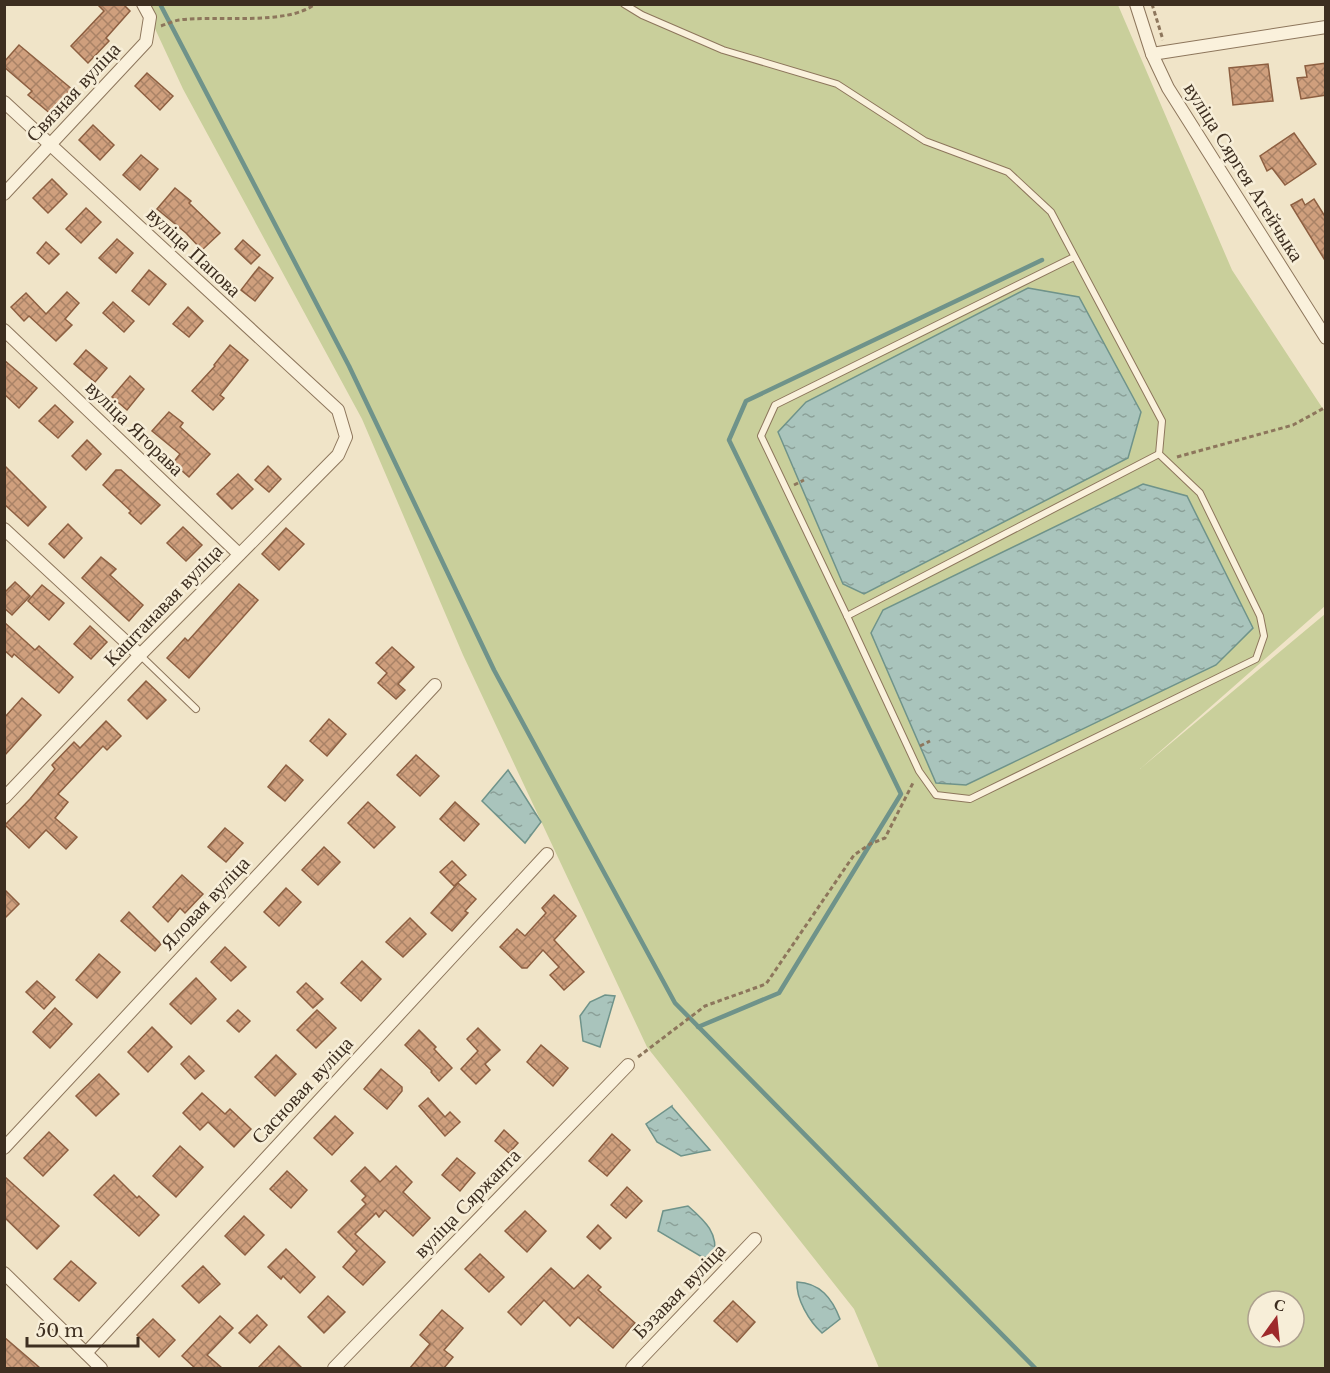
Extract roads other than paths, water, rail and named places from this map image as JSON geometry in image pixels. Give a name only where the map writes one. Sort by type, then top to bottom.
[{"type":"street","name":"Связная вуліца","points":[[4,194],[146,42],[150,17],[143,4]]},
{"type":"street","name":"вуліца Сяргея Агейчыка","points":[[1136,4],[1152,54],[1168,88],[1326,338]]},
{"type":"street","points":[[1152,54],[1326,27]]},
{"type":"street","name":"вуліца Папова","points":[[4,102],[338,411],[346,437]]},
{"type":"street","name":"вуліца Ягорава","points":[[4,330],[239,554]]},
{"type":"street","name":"Каштанавая вуліца","points":[[4,798],[140,655],[338,455],[346,437]]},
{"type":"street","points":[[4,529],[140,655]]},
{"type":"street","name":"Яловая вуліца","points":[[4,1148],[435,685]]},
{"type":"street","name":"Сасновая вуліца","points":[[86,1353],[547,854]]},
{"type":"street","name":"вуліца Сяржанта","points":[[334,1368],[628,1065]]},
{"type":"street","name":"Бэзавая вуліца","points":[[632,1368],[755,1239]]},
{"type":"street","points":[[4,1273],[101,1368]]},
{"type":"lane","points":[[624,4],[642,15],[723,50],[837,84],[925,141],[1008,172],[1051,212],[1162,421],[1159,454]]},
{"type":"lane","points":[[1074,257],[775,405],[761,436],[919,771],[936,795],[970,800],[1256,659],[1264,636],[1260,616],[1200,493],[1159,454]]},
{"type":"lane","points":[[847,616],[1159,454]]},
{"type":"lane","points":[[140,655],[196,709]]},
{"type":"water","points":[[1028,288],[1079,297],[1141,412],[1128,458],[864,594],[843,584],[778,432],[806,402]]},
{"type":"water","points":[[1143,484],[1187,496],[1253,628],[1216,665],[966,785],[936,783],[871,633],[883,610]]},
{"type":"water","points":[[508,770],[541,822],[525,843],[482,801]]},
{"type":"water","points":[[605,995],[615,996],[600,1047],[583,1041],[580,1016],[590,1002]]},
{"type":"water","points":[[672,1106],[710,1150],[681,1156],[657,1142],[646,1124]]},
{"type":"water","points":[[688,1206],[709,1228],[714,1241],[714,1257],[702,1257],[658,1231],[663,1211]]},
{"type":"water","points":[[797,1282],[819,1289],[829,1298],[837,1311],[840,1319],[822,1333],[804,1309]]},
{"type":"waterway","points":[[160,4],[349,366],[494,670],[675,1003],[1035,1368]]},
{"type":"waterway","points":[[698,1027],[779,993],[901,794],[729,440],[746,401],[1042,260]]}]
